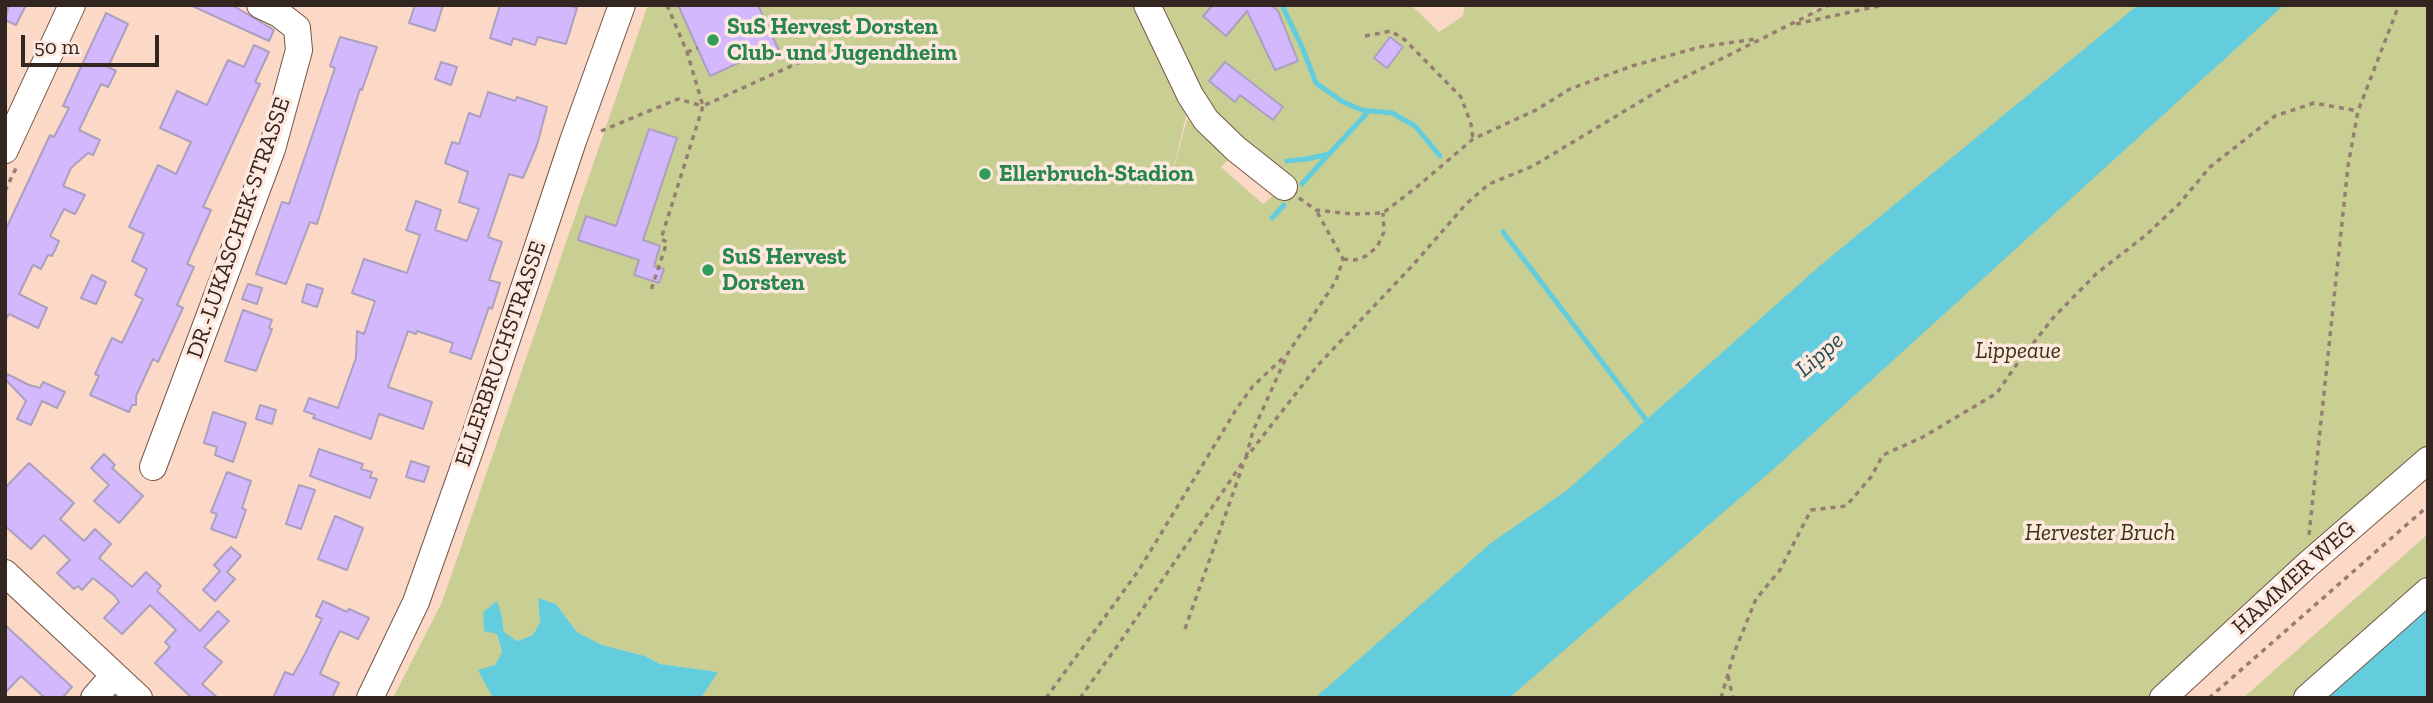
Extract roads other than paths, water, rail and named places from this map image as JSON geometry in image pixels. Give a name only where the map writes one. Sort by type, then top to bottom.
[{"type":"street","points":[[5,150],[72,5]]},
{"type":"street","name":"DR.-LUKASCHEK-STRASSE","points":[[153,467],[272,149],[299,50],[297,28],[279,14],[260,5]]},
{"type":"street","name":"ELLERBRUCHSTRASSE","points":[[370,698],[416,602],[622,5]]},
{"type":"street","points":[[1147,5],[1190,94],[1206,120],[1236,149],[1284,187]]},
{"type":"street","name":"HAMMER WEG","points":[[2163,698],[2306,566],[2428,460]]},
{"type":"street","points":[[5,573],[139,698]]},
{"type":"street","points":[[2306,698],[2428,591]]},
{"type":"street","points":[[94,698],[114,675]]},
{"type":"water","name":"Lippe","points":[[2138,5],[2284,5],[1777,466],[1509,698],[1315,698],[1491,543],[1566,491],[1822,264]]},
{"type":"water","points":[[538,598],[556,604],[577,632],[602,645],[645,656],[660,664],[718,672],[701,698],[493,698],[478,670],[495,665],[502,652],[497,634],[484,631],[483,612],[497,601],[504,632],[517,641],[533,635],[540,622]]},
{"type":"water","points":[[2428,605],[2428,698],[2322,698]]},
{"type":"waterway","points":[[1282,5],[1316,83],[1343,102],[1362,110],[1392,113],[1415,126],[1440,156]]},
{"type":"waterway","points":[[1287,161],[1329,154],[1369,111]]},
{"type":"waterway","points":[[1302,184],[1328,155]]},
{"type":"waterway","points":[[1272,218],[1284,205]]},
{"type":"waterway","points":[[1503,232],[1647,421]]},
{"type":"place","name":"SuS Hervest Dorsten Club- und Jugendheim","points":[[713,40]]},
{"type":"place","name":"Ellerbruch-Stadion","points":[[985,174]]},
{"type":"place","name":"SuS Hervest Dorsten","points":[[708,270]]},
{"type":"park label","name":"Lippeaue","points":[[2018,351]]},
{"type":"park label","name":"Hervester Bruch","points":[[2100,533]]}]
